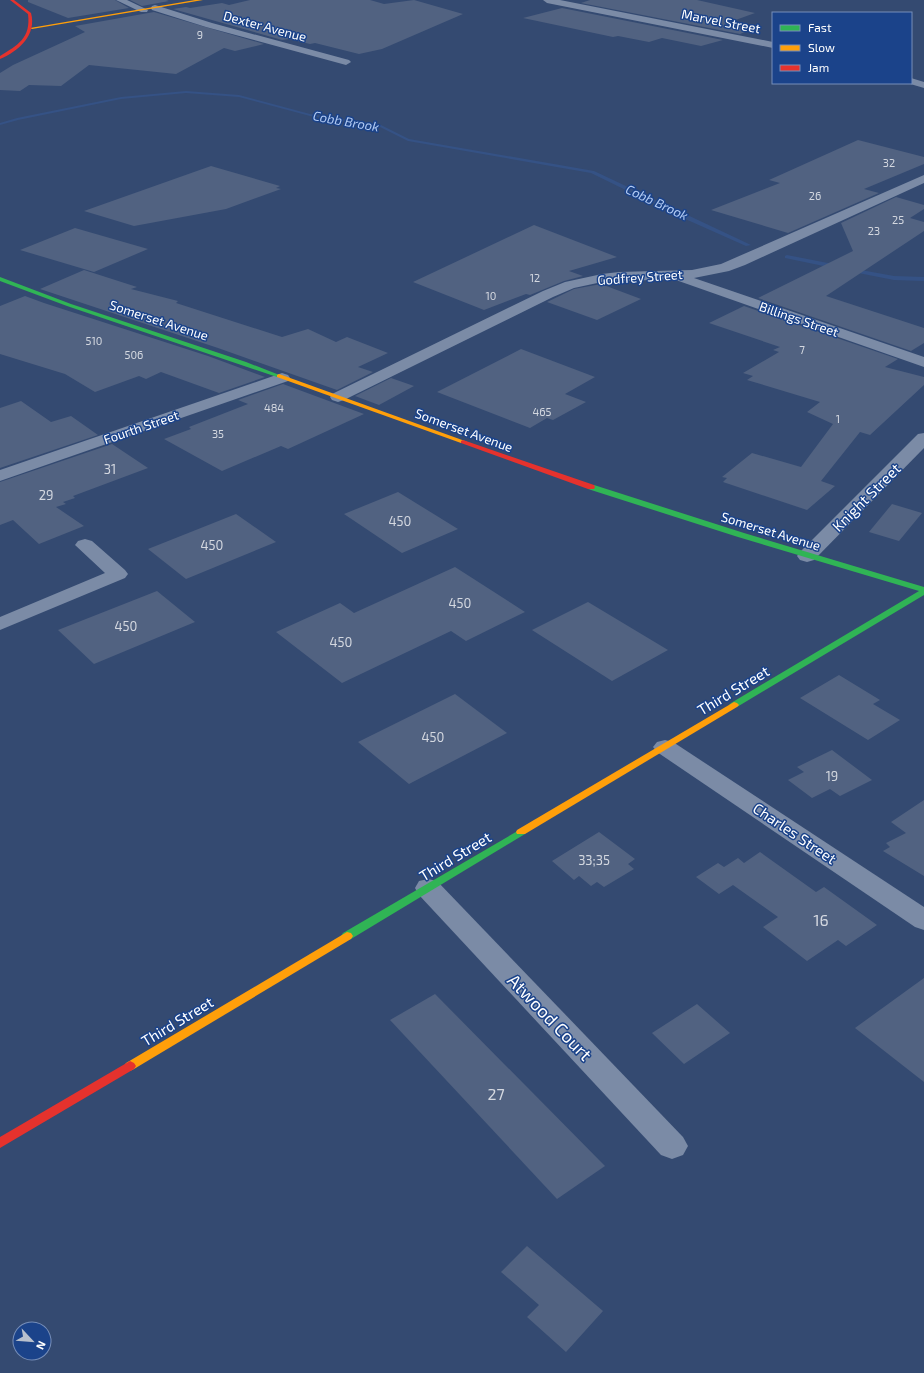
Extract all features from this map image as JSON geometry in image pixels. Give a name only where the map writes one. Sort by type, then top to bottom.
[{"type":"main road","points":[[0,58],[23,43],[32,28],[30,14],[12,0]]},
{"type":"main road","points":[[32,28],[202,0]]},
{"type":"main road","name":"Somerset Avenue","points":[[0,279],[49,299],[176,340],[338,397],[492,454],[807,556],[924,591]]},
{"type":"main road","name":"Third Street","points":[[0,1143],[924,591]]},
{"type":"street","points":[[120,0],[144,10]]},
{"type":"street","name":"Marvel Street","points":[[547,0],[772,45]]},
{"type":"street","name":"Dexter Avenue","points":[[155,8],[346,62]]},
{"type":"street","points":[[912,81],[924,84]]},
{"type":"street","name":"Godfrey Street","points":[[338,397],[548,294],[570,285],[619,276],[674,275],[709,271],[740,262],[924,179]]},
{"type":"street","name":"Billings Street","points":[[674,275],[924,362]]},
{"type":"street","name":"Fourth Street","points":[[0,476],[282,378]]},
{"type":"street","name":"Knight Street","points":[[807,556],[924,438]]},
{"type":"street","points":[[0,624],[118,574],[85,545]]},
{"type":"street","name":"Charles Street","points":[[665,747],[924,920]]},
{"type":"street","name":"Atwood Court","points":[[428,888],[672,1146]]},
{"type":"building","points":[[28,0],[115,0],[129,8],[68,18],[28,2]]},
{"type":"building","points":[[130,0],[166,0],[169,1],[142,6]]},
{"type":"building","points":[[250,0],[370,0],[384,4],[414,0],[463,14],[382,49],[359,54],[315,43],[310,44],[289,39],[282,40],[173,9],[222,3],[229,5]]},
{"type":"building","points":[[590,0],[697,0],[755,13],[730,22],[758,27],[740,34],[581,3]]},
{"type":"building","points":[[562,8],[723,40],[701,46],[662,38],[649,42],[618,36],[613,37],[523,18]]},
{"type":"building","points":[[154,12],[264,44],[235,51],[224,48],[176,74],[89,65],[61,86],[29,85],[20,91],[0,90],[0,73],[13,65],[85,32],[75,26]]},
{"type":"building","points":[[858,140],[924,157],[924,164],[864,189],[879,193],[788,233],[711,210],[780,183],[769,180]]},
{"type":"building","points":[[211,166],[280,186],[276,188],[281,189],[226,209],[134,226],[84,211]]},
{"type":"building","points":[[896,197],[924,205],[924,209],[910,218],[924,222],[924,231],[826,296],[924,328],[924,343],[911,351],[758,298],[853,251],[841,223]]},
{"type":"building","points":[[534,225],[617,257],[569,271],[583,276],[564,281],[530,295],[526,294],[484,310],[413,282]]},
{"type":"building","points":[[75,228],[148,249],[94,272],[20,250]]},
{"type":"building","points":[[84,270],[137,287],[131,289],[178,301],[176,303],[282,337],[308,329],[336,342],[347,337],[388,353],[358,367],[373,372],[337,390],[218,348],[40,289]]},
{"type":"building","points":[[601,284],[641,299],[597,320],[547,302],[574,289]]},
{"type":"building","points":[[25,296],[208,356],[265,377],[219,393],[161,372],[146,379],[139,376],[95,392],[65,374],[0,354],[0,306]]},
{"type":"building","points":[[744,306],[898,359],[885,367],[924,377],[924,385],[870,435],[860,432],[821,481],[835,486],[807,510],[723,482],[727,478],[722,477],[752,453],[801,467],[833,424],[807,412],[820,402],[747,380],[753,376],[743,373],[779,352],[773,350],[780,347],[709,323]]},
{"type":"building","points":[[521,349],[595,377],[565,394],[586,402],[553,420],[547,418],[530,428],[437,392]]},
{"type":"building","points":[[391,378],[414,386],[379,405],[355,396]]},
{"type":"building","points":[[283,384],[364,414],[288,449],[281,446],[222,471],[164,439],[191,429],[189,427],[248,404],[238,400]]},
{"type":"building","points":[[21,401],[51,422],[71,416],[98,435],[0,468],[0,408]]},
{"type":"building","points":[[112,444],[148,468],[73,496],[75,498],[63,502],[66,504],[56,507],[84,526],[39,544],[13,520],[0,525],[0,482]]},
{"type":"building","points":[[398,492],[458,529],[402,553],[344,514]]},
{"type":"building","points":[[892,504],[922,513],[899,541],[869,532]]},
{"type":"building","points":[[236,514],[276,542],[186,579],[148,549]]},
{"type":"building","points":[[455,567],[525,612],[466,641],[451,631],[342,683],[276,632],[340,603],[354,613]]},
{"type":"building","points":[[157,591],[195,622],[94,664],[58,630]]},
{"type":"building","points":[[588,602],[668,650],[612,681],[532,630]]},
{"type":"building","points":[[839,675],[880,700],[873,704],[900,720],[868,740],[800,698]]},
{"type":"building","points":[[455,694],[507,733],[409,784],[358,742]]},
{"type":"building","points":[[832,750],[872,780],[840,796],[830,789],[812,798],[788,780],[804,772],[797,767]]},
{"type":"building","points":[[924,800],[924,876],[883,851],[890,847],[886,843],[906,833],[891,822]]},
{"type":"building","points":[[599,832],[635,859],[628,864],[634,869],[604,887],[597,882],[591,886],[579,876],[574,880],[552,861]]},
{"type":"building","points":[[760,852],[816,892],[824,887],[877,925],[846,946],[838,940],[807,961],[763,927],[778,917],[733,885],[719,894],[696,877],[718,863],[724,867],[738,858],[744,863]]},
{"type":"building","points":[[924,978],[924,1082],[855,1028]]},
{"type":"building","points":[[435,994],[605,1166],[557,1199],[390,1020]]},
{"type":"building","points":[[697,1004],[730,1033],[684,1064],[652,1033]]},
{"type":"building","points":[[527,1246],[603,1311],[566,1352],[527,1317],[539,1305],[501,1272]]},
{"type":"waterway","name":"Cobb Brook","points":[[0,124],[17,119],[121,98],[186,92],[239,96],[310,115],[381,126],[408,140],[592,172],[685,217],[748,245]]},
{"type":"waterway","name":"Cobb Brook","points":[[787,257],[838,267]]},
{"type":"waterway","name":"Cobb Brook","points":[[850,270],[894,278],[924,279]]},
{"type":"traffic: fast","points":[[0,279],[69,305],[279,376]]},
{"type":"traffic: fast","points":[[591,487],[741,535],[924,590]]},
{"type":"traffic: fast","points":[[734,705],[924,592]]},
{"type":"traffic: fast","points":[[347,936],[521,832]]},
{"type":"traffic: slow","points":[[32,28],[201,0]]},
{"type":"traffic: slow","points":[[279,376],[463,442]]},
{"type":"traffic: slow","points":[[521,832],[734,705]]},
{"type":"traffic: slow","points":[[130,1066],[347,936]]},
{"type":"traffic: jam","points":[[0,58],[19,46],[24,41],[30,29],[30,14],[12,0]]},
{"type":"traffic: jam","points":[[463,442],[591,487]]},
{"type":"traffic: jam","points":[[0,1143],[130,1066]]}]
